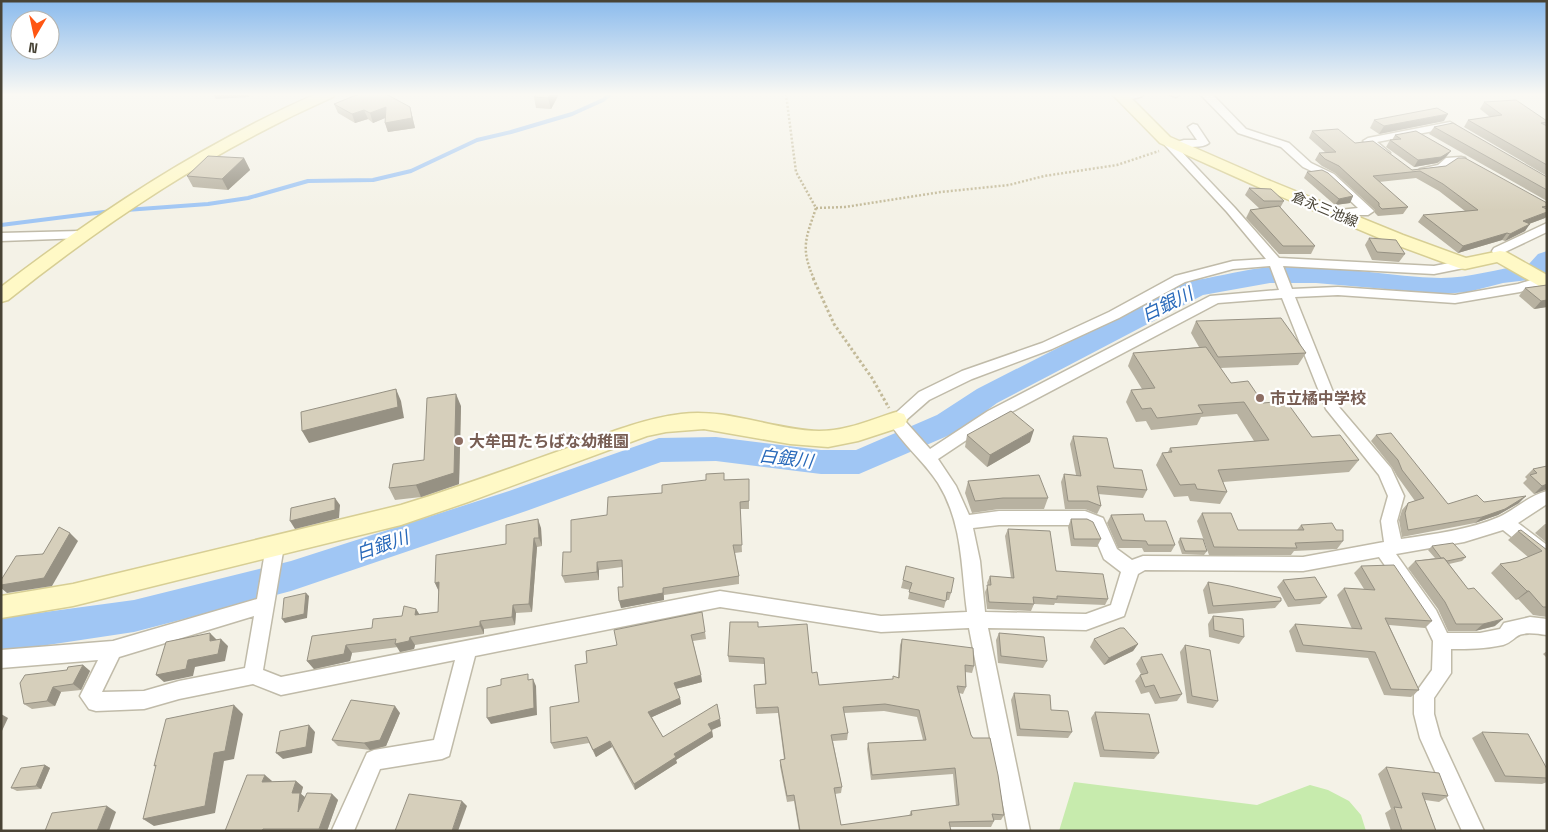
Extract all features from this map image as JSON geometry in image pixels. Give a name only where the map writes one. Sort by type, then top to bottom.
[{"type":"street","points":[[1,296],[80,235],[146,190],[204,155],[247,133]]},
{"type":"street","name":"倉永三池線","points":[[1159,133],[1171,144],[1334,213],[1465,264]]},
{"type":"street","points":[[1171,144],[1204,143],[1197,133]]},
{"type":"street","points":[[1247,133],[1285,146],[1307,165],[1330,176],[1368,211],[1334,213]]},
{"type":"street","points":[[1397,162],[1368,141],[1416,133],[1431,142]]},
{"type":"street","points":[[1171,144],[1275,262],[1333,409],[1385,472],[1396,496],[1389,521],[1389,548],[1430,616],[1442,641],[1441,673],[1424,695],[1424,714],[1430,738],[1473,831]]},
{"type":"street","points":[[1412,173],[1441,168],[1450,160],[1466,162],[1446,151]]},
{"type":"street","points":[[1500,256],[1498,251],[1547,227]]},
{"type":"street","points":[[1,237],[80,235]]},
{"type":"street","points":[[1,606],[73,595],[401,515],[460,496],[644,429],[675,422],[703,420],[819,439],[861,433],[899,424],[924,396],[967,374],[1047,346],[1114,315],[1180,279],[1233,265],[1275,262],[1434,270],[1500,256],[1546,281]]},
{"type":"street","points":[[926,455],[993,415],[1215,299],[1338,291],[1455,299],[1520,288],[1546,281]]},
{"type":"street","points":[[899,424],[946,481],[964,522],[971,547],[977,620],[1019,831]]},
{"type":"street","points":[[113,650],[90,696],[96,702],[144,700],[179,690],[253,675],[281,686],[720,599],[881,624],[977,620],[1086,622],[1118,610],[1131,570],[1144,563],[1222,565],[1303,564],[1454,538],[1505,522],[1527,506],[1547,497]]},
{"type":"street","points":[[964,522],[999,518],[1085,518],[1097,523],[1110,554],[1131,570]]},
{"type":"street","points":[[1505,522],[1547,555]]},
{"type":"street","points":[[253,675],[275,546]]},
{"type":"street","points":[[1,659],[113,650],[266,599]]},
{"type":"street","points":[[1442,641],[1480,642],[1505,636],[1511,629],[1530,625],[1547,627]]},
{"type":"street","points":[[343,830],[374,760],[442,749],[467,649]]},
{"type":"path","points":[[790,133],[796,172],[816,208],[804,246],[808,266],[834,324],[872,378],[899,424]]},
{"type":"path","points":[[816,208],[845,207],[941,192],[1009,185],[1044,176],[1117,165],[1171,144]]},
{"type":"green space","points":[[1074,782],[1257,805],[1310,785],[1328,790],[1349,801],[1361,815],[1366,831],[1059,831]]},
{"type":"building","points":[[1314,133],[1343,133],[1355,143],[1373,141],[1412,170],[1446,166],[1458,158],[1465,158],[1547,203],[1547,206],[1542,207],[1547,209],[1547,212],[1523,221],[1530,224],[1510,234],[1507,233],[1463,246],[1423,215],[1478,210],[1443,184],[1420,171],[1373,176],[1408,207],[1382,209],[1379,203],[1339,166],[1325,159],[1319,153],[1336,152]]},
{"type":"building","points":[[1419,133],[1451,151],[1441,157],[1418,160],[1390,140],[1401,139],[1395,135]]},
{"type":"building","points":[[1444,133],[1470,133],[1547,177],[1547,190]]},
{"type":"building","points":[[1491,133],[1547,133],[1547,165]]},
{"type":"building","points":[[208,156],[244,158],[222,179],[187,176]]},
{"type":"building","points":[[1322,170],[1328,173],[1353,196],[1339,199],[1307,172]]},
{"type":"building","points":[[1249,188],[1271,189],[1284,201],[1264,201]]},
{"type":"building","points":[[1279,206],[1315,246],[1283,246],[1250,210]]},
{"type":"building","points":[[1369,238],[1396,240],[1405,254],[1377,252]]},
{"type":"building","points":[[1547,285],[1547,300],[1541,301],[1525,288]]},
{"type":"building","points":[[1281,318],[1306,353],[1218,357],[1196,321]]},
{"type":"building","points":[[1206,347],[1231,383],[1248,381],[1263,403],[1286,401],[1312,437],[1340,435],[1359,460],[1218,470],[1227,492],[1197,489],[1195,484],[1180,485],[1162,453],[1172,452],[1170,448],[1269,440],[1244,402],[1198,405],[1203,413],[1157,418],[1151,408],[1142,409],[1131,390],[1155,388],[1133,353]]},
{"type":"building","points":[[396,389],[398,407],[302,431],[301,412]]},
{"type":"building","points":[[456,394],[454,473],[416,485],[389,488],[393,464],[424,460],[427,398]]},
{"type":"building","points":[[1011,411],[1034,430],[990,455],[967,435]]},
{"type":"building","points":[[1391,433],[1448,504],[1477,495],[1484,502],[1526,496],[1505,509],[1482,517],[1408,530],[1405,513],[1408,503],[1424,498],[1402,470],[1398,460],[1376,435]]},
{"type":"building","points":[[1073,436],[1107,438],[1114,468],[1142,470],[1147,490],[1097,486],[1101,506],[1088,501],[1068,501],[1064,474],[1081,476]]},
{"type":"building","points":[[1547,466],[1547,484],[1542,486],[1530,475],[1537,473],[1533,469]]},
{"type":"building","points":[[724,473],[724,480],[749,479],[749,501],[740,502],[742,545],[733,545],[739,576],[663,588],[663,593],[619,601],[618,587],[623,587],[622,560],[597,562],[597,572],[562,576],[563,552],[571,552],[571,520],[607,515],[608,497],[662,493],[662,485],[706,480],[706,474]]},
{"type":"building","points":[[1039,475],[1048,498],[1003,498],[975,501],[968,481]]},
{"type":"building","points":[[335,498],[335,510],[290,521],[291,508]]},
{"type":"building","points":[[1202,513],[1231,513],[1238,530],[1304,530],[1301,525],[1332,523],[1336,530],[1343,530],[1343,541],[1295,543],[1297,548],[1214,547]]},
{"type":"building","points":[[1143,514],[1145,521],[1166,521],[1175,545],[1148,545],[1146,541],[1122,540],[1111,515]]},
{"type":"building","points":[[538,519],[539,538],[534,538],[529,604],[513,605],[512,617],[480,621],[480,626],[410,637],[409,641],[395,644],[396,639],[346,645],[344,654],[307,661],[312,636],[372,628],[373,619],[402,616],[404,606],[416,609],[415,615],[438,612],[439,582],[435,583],[436,555],[506,544],[506,525]]},
{"type":"building","points":[[1071,519],[1087,519],[1093,522],[1101,539],[1074,539]]},
{"type":"building","points":[[59,527],[70,533],[44,578],[1,585],[1,580],[16,556],[43,554]]},
{"type":"building","points":[[1008,529],[1050,531],[1056,571],[1103,574],[1108,599],[1057,596],[1057,599],[1033,597],[1034,604],[989,602],[987,585],[991,585],[990,576],[1014,578]]},
{"type":"building","points":[[1521,530],[1547,550],[1547,607],[1543,607],[1500,564],[1518,561],[1542,551],[1518,531]]},
{"type":"building","points":[[1180,538],[1203,539],[1207,551],[1185,551]]},
{"type":"building","points":[[1453,543],[1466,557],[1447,561],[1441,558],[1432,546]]},
{"type":"building","points":[[1444,558],[1468,589],[1474,588],[1503,619],[1483,624],[1456,624],[1445,602],[1415,561]]},
{"type":"building","points":[[1394,565],[1432,621],[1385,618],[1419,690],[1391,689],[1375,652],[1303,645],[1295,624],[1362,629],[1344,588],[1375,590],[1361,566]]},
{"type":"building","points":[[906,566],[954,578],[951,593],[947,592],[946,601],[909,592],[912,583],[903,580]]},
{"type":"building","points":[[1315,577],[1327,597],[1295,600],[1283,580]]},
{"type":"building","points":[[1208,582],[1281,598],[1281,601],[1213,606]]},
{"type":"building","points":[[306,593],[304,614],[282,619],[284,598]]},
{"type":"building","points":[[702,612],[705,632],[691,635],[701,675],[674,683],[680,698],[648,712],[663,737],[717,704],[720,719],[708,724],[712,731],[674,754],[676,757],[634,784],[610,741],[593,750],[587,737],[551,743],[550,707],[579,702],[575,665],[587,663],[586,651],[617,645],[614,630]]},
{"type":"building","points":[[1213,616],[1243,619],[1244,637],[1214,630]]},
{"type":"building","points":[[730,622],[758,622],[758,627],[807,624],[812,673],[817,672],[819,685],[893,679],[893,676],[899,678],[902,639],[973,648],[974,666],[965,665],[966,687],[957,686],[971,735],[973,738],[990,738],[1004,815],[992,814],[994,821],[949,822],[951,831],[800,831],[794,795],[787,796],[780,760],[785,759],[778,707],[756,708],[754,685],[766,684],[764,658],[728,656]],"holes":[[[885,704],[919,710],[926,740],[868,743],[872,775],[955,768],[959,805],[911,811],[912,815],[841,825],[834,788],[842,787],[831,735],[848,733],[843,707]]]},
{"type":"building","points":[[1124,628],[1138,644],[1109,658],[1094,639]]},
{"type":"building","points":[[210,633],[210,641],[221,639],[218,654],[188,660],[186,669],[156,675],[166,642]]},
{"type":"building","points":[[999,633],[1044,637],[1047,661],[1001,656]]},
{"type":"building","points":[[1185,645],[1210,650],[1218,701],[1192,696]]},
{"type":"building","points":[[1162,654],[1182,694],[1160,698],[1154,685],[1145,687],[1140,675],[1148,673],[1141,657]]},
{"type":"building","points":[[83,665],[73,684],[53,687],[47,701],[24,704],[20,683],[25,675],[67,670],[68,667]]},
{"type":"building","points":[[528,674],[528,680],[533,679],[534,708],[487,718],[487,688],[501,685],[501,679]]},
{"type":"building","points":[[1014,693],[1050,695],[1051,710],[1068,711],[1072,732],[1020,729]]},
{"type":"building","points":[[351,700],[395,706],[380,740],[364,743],[332,740]]},
{"type":"building","points":[[234,705],[225,751],[214,753],[205,806],[143,819],[166,719]]},
{"type":"building","points":[[1095,712],[1149,714],[1159,753],[1104,750]]},
{"type":"building","points":[[309,725],[306,747],[276,753],[280,731]]},
{"type":"building","points":[[1482,732],[1528,734],[1547,769],[1547,778],[1505,776]]},
{"type":"building","points":[[45,765],[36,786],[11,788],[21,768]]},
{"type":"building","points":[[1386,767],[1439,773],[1448,796],[1422,793],[1436,831],[1402,831],[1394,807],[1402,808]]},
{"type":"building","points":[[247,775],[265,775],[262,782],[296,781],[292,793],[300,793],[298,812],[307,793],[332,794],[319,829],[225,831]]},
{"type":"building","points":[[409,794],[462,801],[452,831],[395,831]]},
{"type":"building","points":[[107,806],[97,831],[45,831],[52,813]]},
{"type":"waterway","points":[[126,210],[208,204],[248,198],[308,181],[373,180],[411,171],[477,140],[507,133]]},
{"type":"waterway","points":[[1,225],[112,211]]},
{"type":"waterway","name":"白銀川","points":[[1,635],[134,616],[291,576],[517,501],[659,450],[716,449],[821,462],[859,462],[948,423],[987,396],[1196,288],[1270,275],[1316,275],[1442,286],[1468,284],[1503,275],[1535,272],[1547,259]]},
{"type":"place","name":"市立橘中学校","points":[[1260,398]]},
{"type":"place","name":"大牟田たちばな幼稚園","points":[[459,441]]}]
